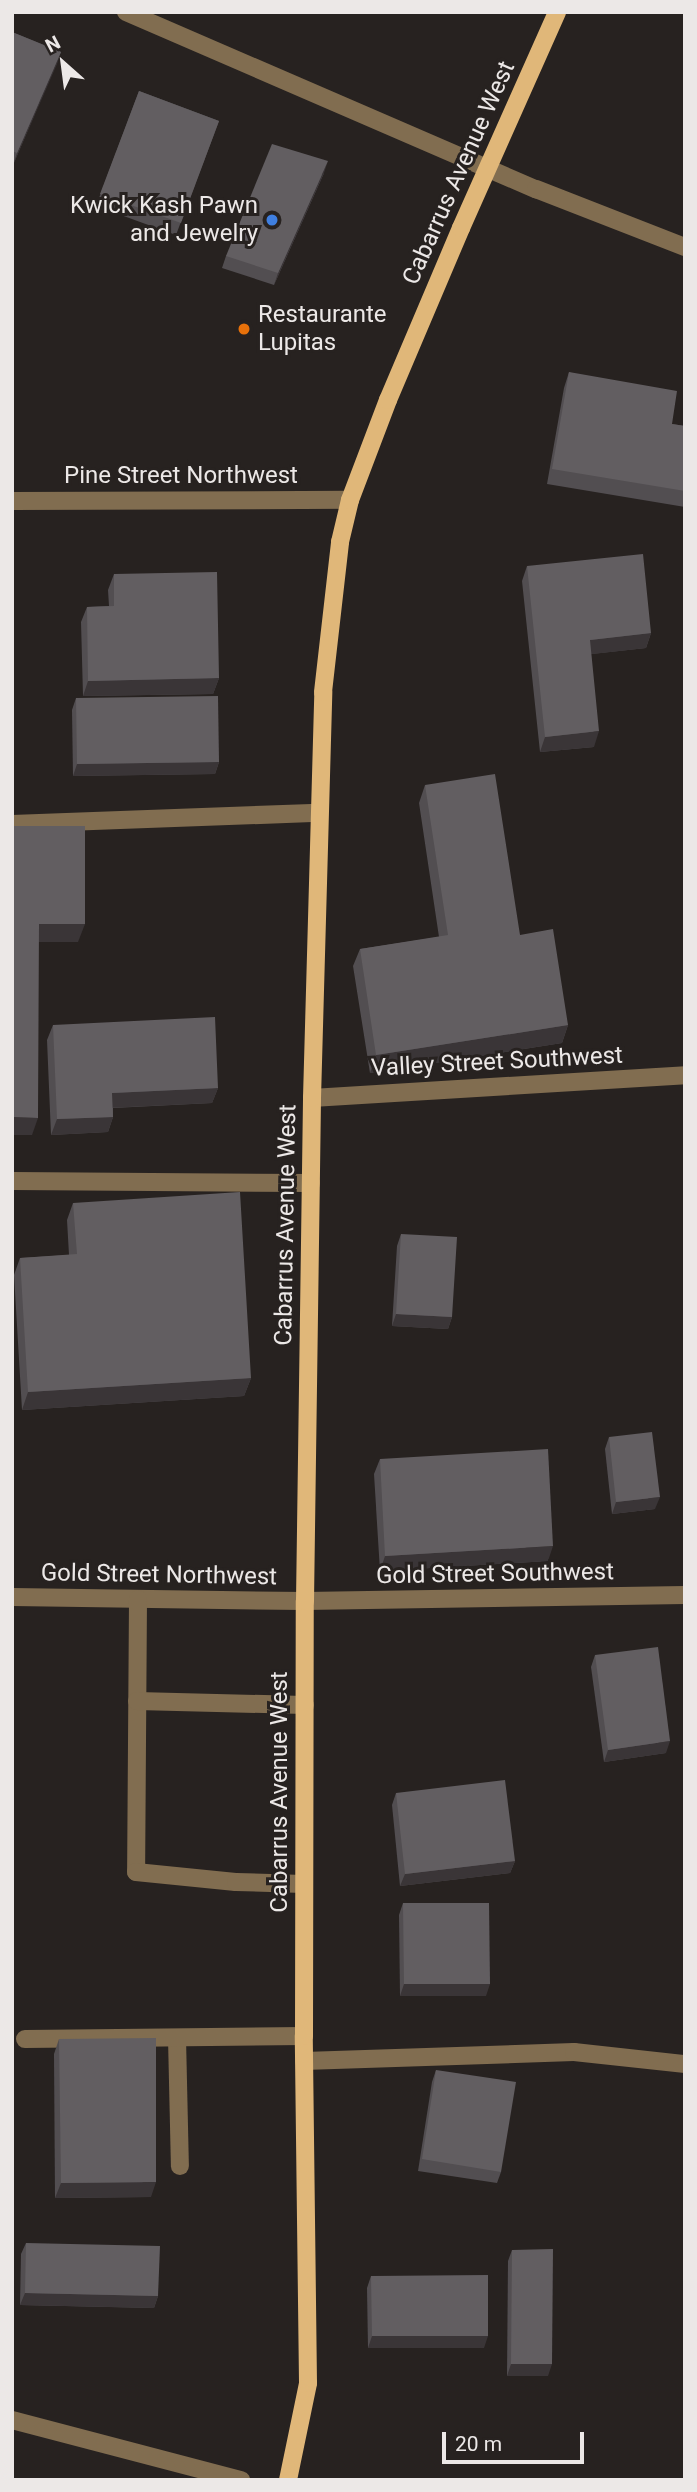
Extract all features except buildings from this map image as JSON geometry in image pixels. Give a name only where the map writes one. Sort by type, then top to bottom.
[{"type":"main road","name":"Cabarrus Avenue West","points":[[288,2480],[308,2383],[304,2061],[305,1601],[312,1098],[323,692],[340,542],[350,500],[388,400],[487,166],[557,12]]},
{"type":"street","points":[[127,12],[487,166],[685,247]]},
{"type":"street","name":"Pine Street Northwest","points":[[12,501],[350,500]]},
{"type":"street","points":[[12,824],[319,813]]},
{"type":"street","name":"Valley Street Southwest","points":[[312,1098],[685,1075]]},
{"type":"street","points":[[12,1181],[311,1183]]},
{"type":"street","name":"Gold Street Southwest","points":[[305,1601],[685,1595]]},
{"type":"street","name":"Gold Street Northwest","points":[[12,1597],[305,1601]]},
{"type":"street","points":[[138,1599],[136,1872],[236,1882],[304,1884]]},
{"type":"street","points":[[137,1701],[305,1705]]},
{"type":"street","points":[[25,2039],[304,2036]]},
{"type":"street","points":[[177,2038],[180,2166]]},
{"type":"street","points":[[304,2061],[574,2052],[685,2064]]},
{"type":"street","points":[[12,2420],[241,2480]]},
{"type":"place","name":"Kwick Kash Pawn and Jewelry","points":[[272,220]]},
{"type":"place","name":"Restaurante Lupitas","points":[[244,329]]}]
